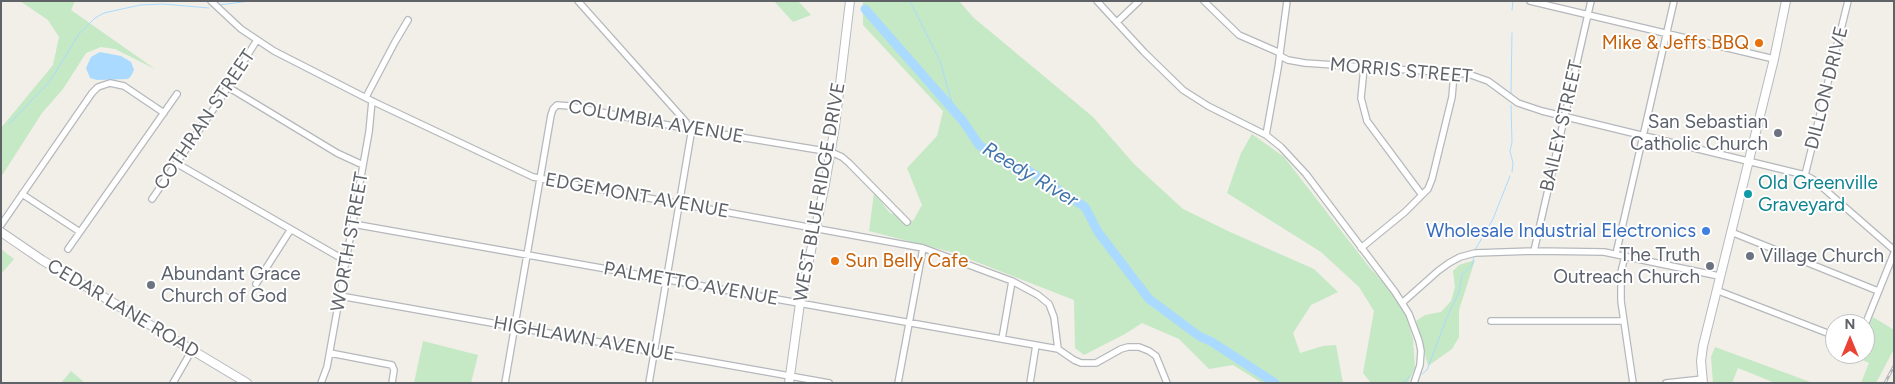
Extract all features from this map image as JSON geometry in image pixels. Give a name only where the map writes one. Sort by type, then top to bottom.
[{"type":"main road","name":"WEST BLUE RIDGE DRIVE","points":[[790,379],[800,303],[831,152],[850,1]]},
{"type":"main road","points":[[1703,381],[1702,346],[1774,59],[1786,1]]},
{"type":"main road","name":"CEDAR LANE ROAD","points":[[1,232],[42,260],[247,383]]},
{"type":"street","name":"EDGEMONT AVENUE","points":[[210,1],[226,17],[274,51],[372,101],[533,177],[923,248],[1012,281],[1038,295],[1049,304],[1054,317],[1058,349]]},
{"type":"street","points":[[578,1],[690,128],[680,204],[649,383]]},
{"type":"street","points":[[1097,1],[1144,52],[1183,90],[1208,106],[1266,135],[1281,147],[1306,174],[1402,303],[1412,322],[1420,347],[1420,365],[1414,383]]},
{"type":"street","points":[[1117,22],[1139,1]]},
{"type":"street","name":"MORRIS STREET","points":[[1204,1],[1239,35],[1278,52],[1284,59],[1305,63],[1364,68],[1468,74],[1484,79],[1522,105],[1806,175]]},
{"type":"street","points":[[1266,135],[1287,1]]},
{"type":"street","points":[[1530,1],[1774,59]]},
{"type":"street","name":"BAILEY STREET","points":[[1534,251],[1591,1]]},
{"type":"street","points":[[1616,254],[1674,1]]},
{"type":"street","name":"DILLON DRIVE","points":[[1806,175],[1848,1]]},
{"type":"street","points":[[366,97],[408,20]]},
{"type":"street","name":"COTHRAN STREET","points":[[152,199],[228,87],[257,40]]},
{"type":"street","points":[[1364,68],[1361,98],[1366,121],[1422,195]]},
{"type":"street","points":[[1361,248],[1405,212],[1428,189],[1452,96],[1454,73]]},
{"type":"street","points":[[1,224],[92,93],[104,84],[116,83],[124,86],[164,113]]},
{"type":"street","points":[[228,87],[337,153],[364,165]]},
{"type":"street","points":[[68,249],[176,94]]},
{"type":"street","name":"WORTH STREET","points":[[321,383],[326,372],[330,353],[364,165],[372,101]]},
{"type":"street","name":"COLUMBIA AVENUE","points":[[540,178],[550,115],[552,109],[557,106],[570,106],[831,152]]},
{"type":"street","points":[[831,152],[849,163],[907,222]]},
{"type":"street","points":[[176,162],[346,261]]},
{"type":"street","points":[[1806,175],[1814,180],[1894,252],[1869,314]]},
{"type":"street","points":[[505,383],[540,178]]},
{"type":"street","points":[[22,194],[80,232]]},
{"type":"street","name":"PALMETTO AVENUE","points":[[353,224],[1058,349]]},
{"type":"street","points":[[256,284],[291,229]]},
{"type":"street","points":[[1731,232],[1878,292]]},
{"type":"street","points":[[898,383],[923,248]]},
{"type":"street","points":[[1402,303],[1438,270],[1460,257],[1475,253],[1585,251],[1616,254],[1719,276]]},
{"type":"street","points":[[1625,256],[1620,286],[1633,383]]},
{"type":"street","points":[[1002,339],[1012,281]]},
{"type":"street","points":[[1716,290],[1825,332]]},
{"type":"street","name":"HIGHLAWN AVENUE","points":[[340,296],[655,352],[790,379],[829,383]]},
{"type":"street","points":[[1491,320],[1624,321]]},
{"type":"street","points":[[1030,383],[1036,345]]},
{"type":"street","points":[[1058,349],[1074,360],[1087,364],[1101,361],[1128,347],[1144,348],[1156,356],[1167,383]]},
{"type":"street","points":[[173,383],[192,350]]},
{"type":"street","points":[[330,353],[392,365],[394,370],[392,383]]},
{"type":"street","points":[[1666,383],[1703,381]]},
{"type":"green space","points":[[20,1],[75,1],[71,10],[155,69],[115,49],[101,47],[86,53],[63,89],[42,113],[1,177],[1,128],[53,65],[59,37],[48,20]]},
{"type":"green space","points":[[774,1],[798,1],[811,15],[793,22]]},
{"type":"green space","points":[[863,1],[959,1],[974,18],[1093,117],[1134,164],[1183,209],[1314,269],[1338,292],[1311,305],[1293,333],[1300,353],[1323,346],[1336,345],[1343,383],[1262,383],[1233,365],[1209,369],[1179,339],[1142,323],[1084,355],[1075,348],[1074,300],[951,252],[869,231],[874,193],[890,213],[913,221],[922,205],[907,168],[937,136],[943,111],[863,25]]},
{"type":"green space","points":[[1252,134],[1284,157],[1370,268],[1402,303],[1413,339],[1415,368],[1408,383],[1371,383],[1363,373],[1374,311],[1359,287],[1321,252],[1227,193],[1241,153]]},
{"type":"green space","points":[[1,249],[14,259],[1,274]]},
{"type":"green space","points":[[1475,260],[1459,310],[1459,337],[1452,349],[1428,366],[1416,321],[1425,315],[1441,312],[1451,301],[1455,287],[1453,271],[1459,265]]},
{"type":"green space","points":[[1875,318],[1894,330],[1894,349],[1876,383],[1861,383],[1869,364],[1875,364]]},
{"type":"green space","points":[[423,341],[478,355],[471,383],[414,383]]},
{"type":"green space","points":[[1715,347],[1813,383],[1775,383],[1738,368],[1732,383],[1713,383],[1711,357]]},
{"type":"green space","points":[[71,371],[85,383],[61,383]]},
{"type":"water","points":[[100,52],[121,56],[131,62],[134,70],[131,76],[128,79],[97,80],[90,78],[86,68],[91,57]]},
{"type":"waterway","points":[[219,5],[250,1]]},
{"type":"waterway","points":[[910,1],[940,61],[954,110]]},
{"type":"waterway","points":[[1512,10],[1513,1]]},
{"type":"waterway","points":[[9,124],[50,81],[79,34],[95,18],[104,13],[140,5],[163,4],[209,8]]},
{"type":"waterway","name":"Reedy River","points":[[865,9],[963,121],[979,145],[1009,164],[1026,169],[1085,207],[1098,232],[1149,299],[1199,336],[1212,342],[1275,383]]},
{"type":"waterway","points":[[1511,93],[1512,33]]},
{"type":"waterway","points":[[1511,105],[1512,142],[1510,151],[1513,163],[1512,172]]},
{"type":"waterway","points":[[1475,250],[1493,219],[1510,176]]},
{"type":"waterway","points":[[1422,374],[1427,370],[1447,317],[1459,292],[1462,275],[1472,265],[1474,257]]},
{"type":"waterway","points":[[1403,383],[1410,376]]},
{"type":"railway","points":[[1885,383],[1894,366]]},
{"type":"place","name":"Mike & Jeffs BBQ","points":[[1759,43]]},
{"type":"place","name":"San Sebastian Catholic Church","points":[[1778,133]]},
{"type":"place","name":"Old Greenville Graveyard","points":[[1748,194]]},
{"type":"place","name":"Wholesale Industrial Electronics","points":[[1706,231]]},
{"type":"place","name":"Village Church","points":[[1750,256]]},
{"type":"place","name":"Sun Belly Cafe","points":[[835,261]]},
{"type":"place","name":"The Truth Outreach Church","points":[[1710,266]]},
{"type":"place","name":"Abundant Grace Church of God","points":[[151,285]]}]
